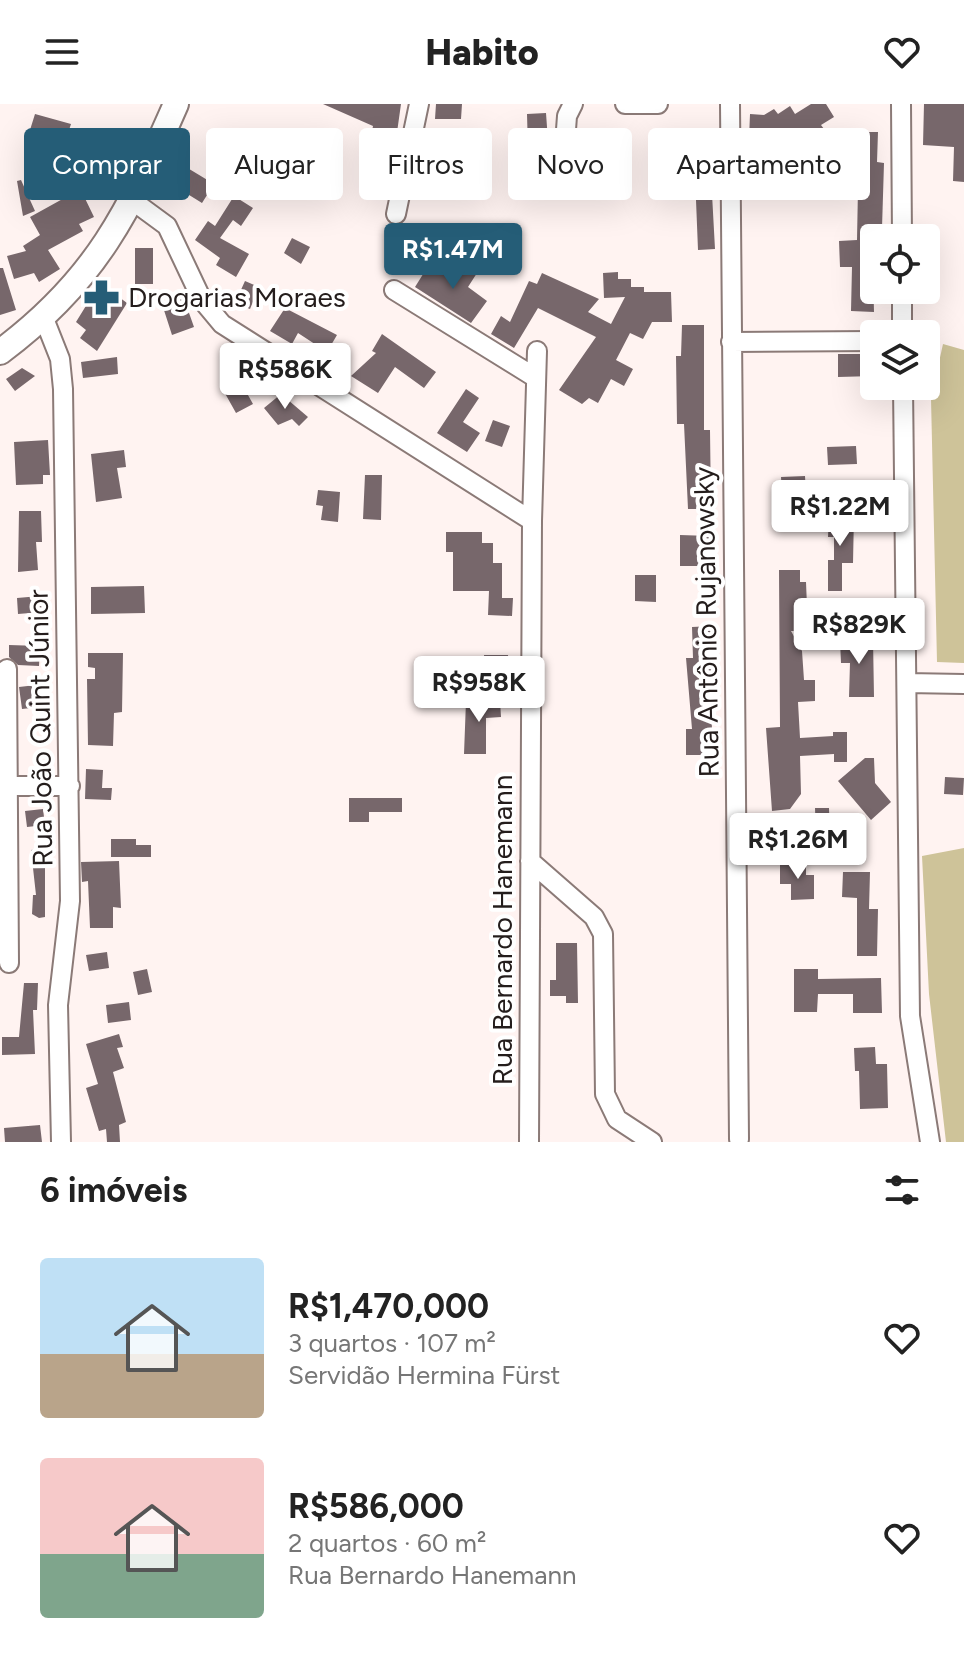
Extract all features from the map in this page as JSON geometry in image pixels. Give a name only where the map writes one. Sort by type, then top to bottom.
[{"type":"main road","points":[[0,352],[43,316],[96,261],[133,201],[176,104]]},
{"type":"street","points":[[396,214],[419,104]]},
{"type":"street","points":[[566,128],[567,116],[573,104]]},
{"type":"street","points":[[625,104],[658,104]]},
{"type":"street","name":"Rua Antônio Rujanowsky","points":[[730,104],[739,1139]]},
{"type":"street","points":[[901,104],[902,224]]},
{"type":"street","points":[[133,201],[167,226],[202,300],[222,324],[532,521]]},
{"type":"street","points":[[394,290],[536,378]]},
{"type":"street","name":"Rua João Quint Júnior","points":[[43,316],[60,359],[63,389],[70,901],[58,1018],[63,1095],[61,1142]]},
{"type":"street","points":[[731,342],[860,341]]},
{"type":"street","name":"Rua Bernardo Hanemann","points":[[529,1142],[532,521],[537,351]]},
{"type":"street","points":[[903,400],[910,1016],[930,1142]]},
{"type":"street","points":[[7,669],[9,963]]},
{"type":"street","points":[[907,683],[964,684]]},
{"type":"street","points":[[7,786],[70,786]]},
{"type":"street","points":[[530,861],[594,917],[603,934],[605,1094],[617,1119],[652,1142]]},
{"type":"shaded area","points":[[943,344],[964,350],[964,663],[937,662],[931,400],[940,400]]},
{"type":"shaded area","points":[[964,848],[964,1142],[946,1142],[929,994],[922,856]]},
{"type":"building","points":[[323,104],[401,104],[398,128],[373,126]]},
{"type":"building","points":[[436,104],[462,104],[461,119],[435,119]]},
{"type":"building","points":[[811,104],[826,104],[834,117],[821,125],[823,128],[749,128],[750,114],[764,115],[774,109],[778,114],[790,106],[795,114]]},
{"type":"building","points":[[924,104],[964,104],[964,182],[953,181],[954,147],[923,145]]},
{"type":"building","points":[[546,113],[547,128],[527,128],[527,114]]},
{"type":"building","points":[[35,114],[71,124],[70,128],[31,128]]},
{"type":"building","points":[[870,132],[878,132],[877,162],[884,163],[882,224],[860,224],[860,304],[874,304],[874,312],[851,311],[852,267],[840,267],[839,241],[857,240],[858,200],[870,200]]},
{"type":"building","points":[[190,169],[206,179],[206,197],[202,203],[190,196]]},
{"type":"building","points":[[21,180],[24,200],[30,200],[35,211],[23,216],[17,181]]},
{"type":"building","points":[[61,200],[86,200],[94,217],[79,224],[83,231],[48,250],[60,269],[39,282],[34,273],[14,279],[7,256],[26,251],[23,246],[40,235],[30,217]]},
{"type":"building","points":[[231,200],[240,200],[253,208],[241,226],[233,220],[220,238],[249,254],[236,277],[216,265],[220,258],[195,240],[208,221],[215,226]]},
{"type":"building","points":[[696,200],[712,200],[715,249],[698,250]]},
{"type":"building","points":[[292,238],[310,247],[301,264],[284,253]]},
{"type":"building","points":[[135,248],[153,248],[153,284],[135,284]]},
{"type":"building","points":[[430,263],[451,276],[456,266],[477,273],[468,287],[487,301],[471,323],[415,287]]},
{"type":"building","points":[[0,268],[3,268],[16,310],[0,315]]},
{"type":"building","points":[[618,272],[618,279],[631,279],[631,287],[644,287],[644,292],[671,292],[672,322],[652,322],[643,339],[630,333],[616,360],[633,369],[624,386],[611,379],[598,403],[589,398],[582,404],[559,390],[596,337],[538,308],[514,348],[491,334],[501,316],[510,322],[529,281],[537,284],[542,273],[599,299],[588,312],[611,324],[625,297],[604,298],[603,273]]},
{"type":"building","points":[[245,281],[259,287],[250,309],[235,303]]},
{"type":"building","points":[[100,283],[127,303],[97,351],[80,338],[86,330],[76,322]]},
{"type":"building","points":[[183,296],[194,327],[172,335],[162,304]]},
{"type":"building","points":[[285,308],[337,335],[327,352],[298,333],[292,344],[270,331]]},
{"type":"building","points":[[682,325],[704,325],[704,430],[710,430],[711,509],[688,509],[684,424],[677,424],[676,356],[681,356]]},
{"type":"building","points":[[382,334],[436,372],[424,388],[395,367],[378,393],[351,376],[376,353],[372,351]]},
{"type":"building","points":[[838,354],[860,354],[860,376],[838,377]]},
{"type":"building","points":[[117,357],[118,374],[83,378],[81,362]]},
{"type":"building","points":[[22,368],[35,376],[15,391],[6,379]]},
{"type":"building","points":[[239,379],[253,404],[236,413],[222,388]]},
{"type":"building","points":[[466,389],[479,398],[463,422],[480,433],[467,452],[437,433]]},
{"type":"building","points":[[281,394],[308,417],[299,426],[292,419],[278,425],[264,408]]},
{"type":"building","points":[[493,420],[510,426],[502,447],[485,441]]},
{"type":"building","points":[[48,440],[50,475],[43,475],[43,484],[16,485],[14,442]]},
{"type":"building","points":[[856,446],[857,464],[828,465],[827,447]]},
{"type":"building","points":[[124,450],[126,467],[117,468],[122,498],[96,502],[91,454]]},
{"type":"building","points":[[365,475],[382,475],[381,520],[363,519]]},
{"type":"building","points":[[805,476],[807,510],[783,511],[781,477]]},
{"type":"building","points":[[318,490],[340,492],[338,522],[321,520],[323,506],[316,505]]},
{"type":"building","points":[[19,511],[41,511],[42,542],[36,542],[38,570],[18,572]]},
{"type":"building","points":[[829,514],[854,514],[853,563],[842,563],[842,591],[828,591],[828,560],[834,560],[834,537],[828,537]]},
{"type":"building","points":[[446,532],[482,532],[482,543],[493,543],[493,563],[502,563],[502,598],[513,598],[512,616],[488,615],[489,591],[453,591],[453,552],[446,552]]},
{"type":"building","points":[[680,535],[710,536],[710,566],[680,566]]},
{"type":"building","points":[[779,570],[800,570],[800,582],[806,582],[808,631],[791,631],[802,651],[804,680],[815,680],[815,701],[798,702],[800,738],[847,732],[847,762],[834,762],[834,754],[800,756],[801,794],[790,809],[772,811],[766,728],[780,727]]},
{"type":"building","points":[[635,575],[656,575],[656,602],[635,601]]},
{"type":"building","points":[[144,586],[145,613],[91,614],[91,587]]},
{"type":"building","points":[[40,596],[42,612],[18,614],[17,598]]},
{"type":"building","points":[[713,626],[716,690],[710,690],[712,729],[718,729],[718,755],[686,755],[686,729],[692,729],[686,658],[693,658],[692,627]]},
{"type":"building","points":[[873,639],[874,697],[849,697],[850,663],[841,663],[840,641]]},
{"type":"building","points":[[9,645],[40,646],[39,666],[18,665],[9,657]]},
{"type":"building","points":[[88,653],[123,653],[122,712],[114,713],[113,746],[88,745],[87,679],[95,679],[95,668],[88,667]]},
{"type":"building","points":[[484,655],[508,655],[509,672],[485,673]]},
{"type":"building","points":[[45,684],[48,706],[22,709],[19,687]]},
{"type":"building","points":[[500,700],[501,717],[486,718],[486,754],[464,754],[466,701]]},
{"type":"building","points":[[865,758],[874,758],[875,783],[891,802],[871,820],[838,781]]},
{"type":"building","points":[[86,769],[103,770],[102,788],[112,788],[111,800],[85,799]]},
{"type":"building","points":[[945,777],[964,778],[963,795],[944,794]]},
{"type":"building","points":[[349,798],[402,798],[402,812],[369,812],[369,822],[349,822]]},
{"type":"building","points":[[815,808],[829,808],[830,837],[816,838]]},
{"type":"building","points":[[43,809],[45,825],[27,827],[25,811]]},
{"type":"building","points":[[111,839],[136,839],[136,845],[151,845],[151,857],[111,857]]},
{"type":"building","points":[[45,848],[45,917],[39,918],[32,914],[33,895],[36,895],[31,850]]},
{"type":"building","points":[[119,861],[121,908],[113,907],[113,928],[90,928],[88,881],[82,882],[81,862]]},
{"type":"building","points":[[780,863],[806,863],[806,875],[814,875],[814,899],[791,900],[791,884],[780,884]]},
{"type":"building","points":[[843,872],[870,872],[869,909],[878,909],[877,956],[857,956],[857,898],[842,897]]},
{"type":"building","points":[[556,943],[577,943],[578,1003],[566,1003],[566,996],[550,996],[550,980],[556,980]]},
{"type":"building","points":[[107,952],[109,968],[89,971],[86,955]]},
{"type":"building","points":[[147,969],[152,992],[138,995],[133,972]]},
{"type":"building","points":[[794,969],[818,969],[818,979],[881,978],[882,1013],[853,1013],[853,994],[818,994],[817,1012],[794,1012]]},
{"type":"building","points":[[24,983],[38,983],[37,1010],[33,1010],[35,1054],[2,1055],[2,1037],[19,1037]]},
{"type":"building","points":[[129,1002],[131,1020],[108,1023],[106,1005]]},
{"type":"building","points":[[119,1034],[123,1047],[117,1048],[124,1068],[113,1072],[126,1122],[119,1125],[120,1142],[107,1142],[106,1129],[99,1131],[86,1088],[98,1084],[86,1044]]},
{"type":"building","points":[[875,1047],[876,1064],[887,1064],[888,1108],[860,1109],[859,1071],[855,1071],[854,1048]]},
{"type":"building","points":[[40,1125],[42,1142],[5,1142],[4,1128]]},
{"type":"place","name":"Drogarias Moraes","points":[[102,297]]}]
